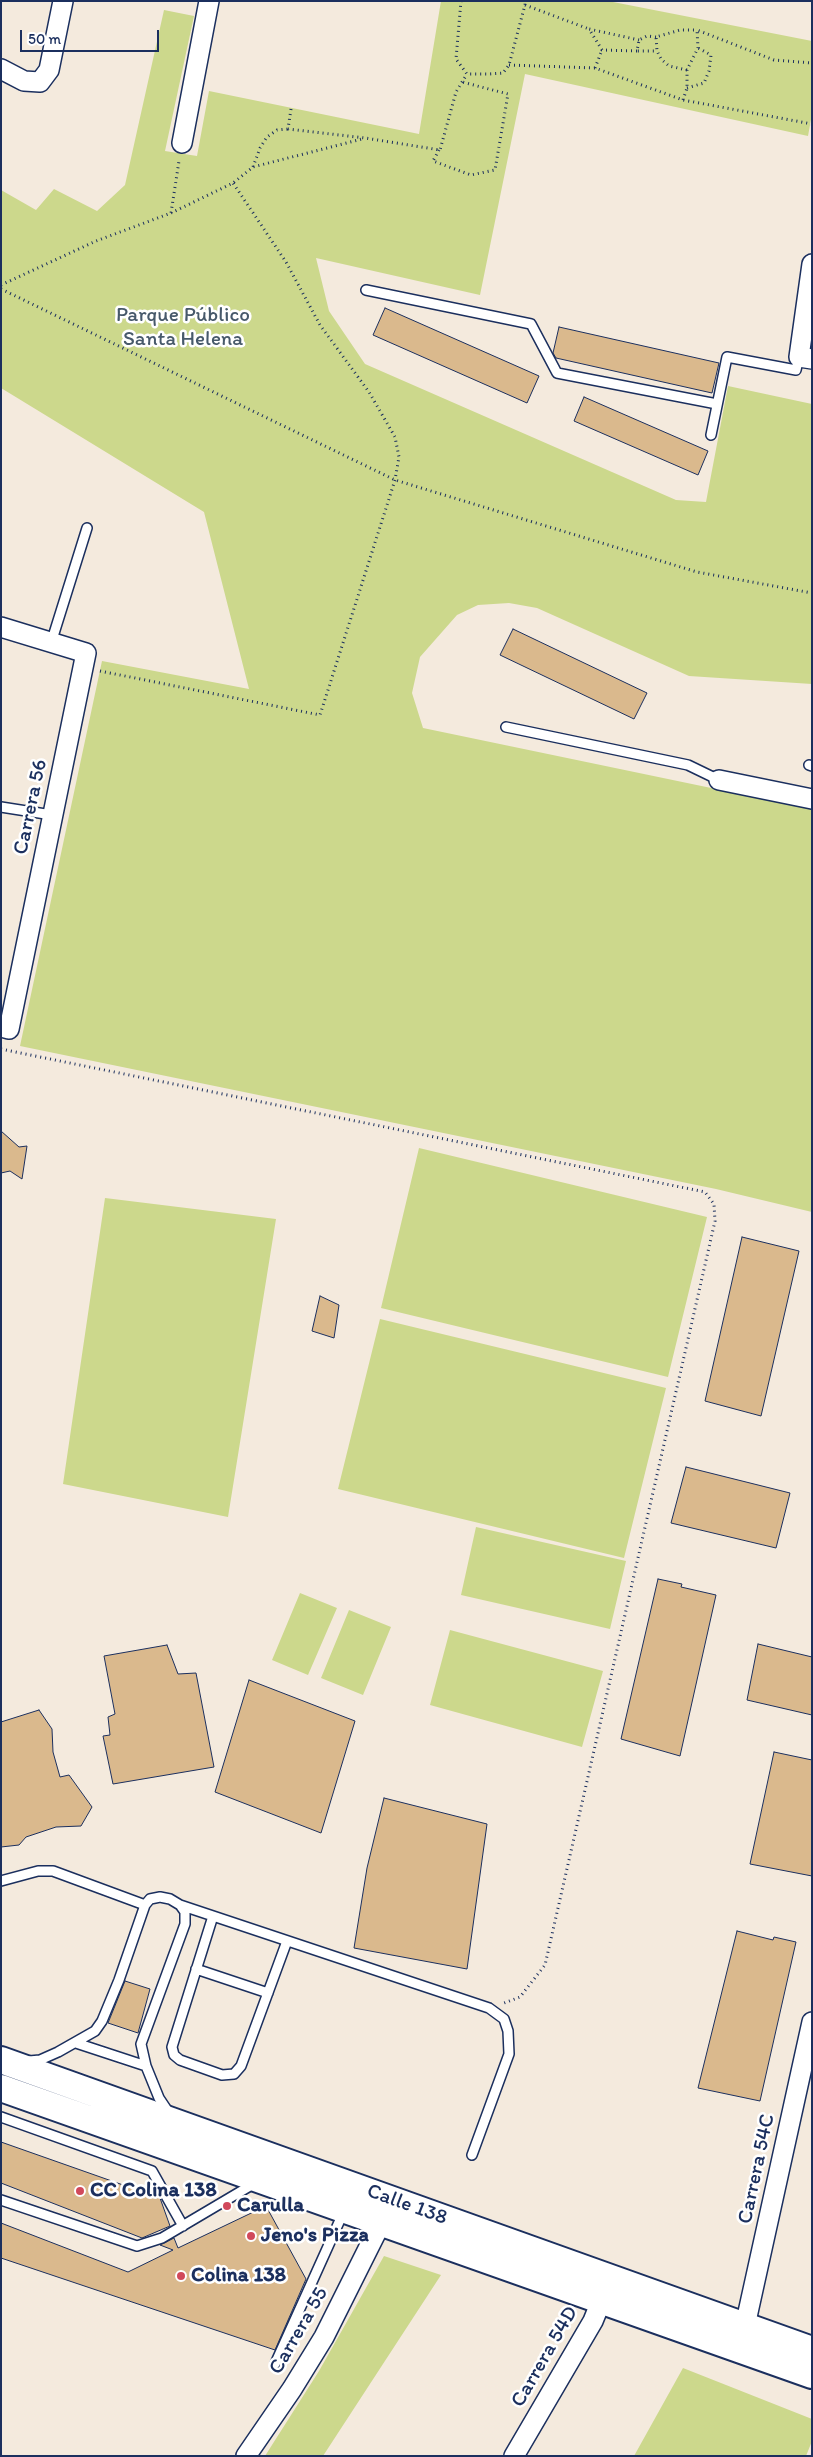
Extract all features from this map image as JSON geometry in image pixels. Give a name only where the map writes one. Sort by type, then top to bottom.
[{"type":"main road","name":"Calle 138","points":[[6,2062],[174,2122],[350,2198],[606,2289],[812,2375]]},
{"type":"main road","name":"Calle 138","points":[[1,2088],[261,2180],[350,2198],[381,2223],[606,2289],[745,2326],[812,2350]]},
{"type":"street","points":[[1,69],[24,81],[40,82],[49,70],[63,1]]},
{"type":"street","points":[[182,143],[210,1]]},
{"type":"street","points":[[805,358],[812,264]]},
{"type":"street","points":[[1,627],[52,643],[84,661]]},
{"type":"street","name":"Carrera 56","points":[[5,1028],[84,661]]},
{"type":"street","points":[[719,780],[812,799]]},
{"type":"street","name":"Carrera 54C","points":[[745,2326],[812,2022]]},
{"type":"street","name":"Carrera 55","points":[[246,2456],[292,2389],[324,2337],[381,2223]]},
{"type":"street","name":"Carrera 54D","points":[[514,2456],[594,2321],[606,2289]]},
{"type":"lane","points":[[366,290],[531,324],[558,372],[717,404]]},
{"type":"lane","points":[[712,436],[726,357],[796,370],[805,358]]},
{"type":"lane","points":[[52,643],[87,528]]},
{"type":"lane","points":[[506,727],[688,766],[719,780]]},
{"type":"lane","points":[[1,807],[52,815]]},
{"type":"lane","points":[[1,1881],[38,1871],[53,1871],[145,1905]]},
{"type":"lane","points":[[6,2062],[40,2060],[89,2036],[102,2021],[145,1905],[150,1900],[160,1897],[489,2008],[504,2019],[508,2031],[509,2054],[472,2155]]},
{"type":"lane","points":[[174,2122],[159,2098],[146,2066],[141,2044],[185,1924],[185,1912],[180,1905]]},
{"type":"lane","points":[[213,1916],[172,2050],[180,2060],[222,2075],[234,2074],[241,2066],[287,1941]]},
{"type":"lane","points":[[196,1969],[268,1993]]},
{"type":"lane","points":[[76,2042],[146,2066]]},
{"type":"lane","points":[[1,2118],[152,2171],[183,2226]]},
{"type":"lane","points":[[1,2200],[137,2246],[162,2238],[261,2180]]},
{"type":"lane","points":[[275,2364],[350,2198]]},
{"type":"path","points":[[461,1],[456,59],[467,74]]},
{"type":"path","points":[[467,74],[503,73],[509,65],[526,3],[589,29],[639,40],[647,36],[656,37],[680,30],[697,30],[774,60],[812,63]]},
{"type":"path","points":[[589,29],[602,50]]},
{"type":"path","points":[[683,100],[687,70],[698,48],[697,30]]},
{"type":"path","points":[[656,37],[657,51],[661,59],[669,66],[687,70]]},
{"type":"path","points":[[637,50],[639,40]]},
{"type":"path","points":[[686,88],[704,83],[709,71],[711,55],[698,48]]},
{"type":"path","points":[[602,50],[657,51]]},
{"type":"path","points":[[595,68],[602,50]]},
{"type":"path","points":[[509,65],[595,68],[683,100],[812,124]]},
{"type":"path","points":[[462,82],[508,94],[495,170],[471,174],[433,161],[440,150],[456,92],[462,82],[467,74]]},
{"type":"path","points":[[288,129],[291,110]]},
{"type":"path","points":[[254,167],[260,148],[267,137],[277,130],[288,129],[365,138],[440,150]]},
{"type":"path","points":[[1,287],[96,240],[171,213],[232,183],[254,167],[365,138]]},
{"type":"path","points":[[171,213],[182,143]]},
{"type":"path","points":[[84,661],[320,715],[395,480],[399,457],[395,437],[369,392],[320,325],[286,262],[232,183]]},
{"type":"path","points":[[1,287],[395,480],[697,572],[812,593]]},
{"type":"path","points":[[1,1049],[705,1192],[714,1204],[712,1231],[545,1965],[520,1997],[489,2008]]},
{"type":"green space","name":"Parque Público Santa Helena","points":[[441,1],[608,1],[812,41],[812,114],[808,136],[525,74],[480,295],[316,258],[329,311],[365,364],[676,500],[706,502],[728,386],[812,404],[812,684],[689,676],[537,608],[509,603],[478,605],[457,615],[420,657],[412,693],[423,728],[812,809],[812,1212],[716,1189],[20,1046],[102,661],[249,689],[204,512],[1,388],[1,190],[36,210],[54,189],[97,211],[125,185],[164,10],[194,16],[165,151],[197,156],[209,91],[419,134]]},
{"type":"green space","points":[[419,1148],[707,1217],[668,1377],[381,1308]]},
{"type":"green space","points":[[105,1198],[276,1219],[228,1517],[63,1484]]},
{"type":"green space","points":[[380,1319],[666,1388],[624,1558],[338,1489]]},
{"type":"green space","points":[[476,1527],[626,1561],[610,1629],[461,1595]]},
{"type":"green space","points":[[300,1593],[337,1608],[308,1675],[272,1660]]},
{"type":"green space","points":[[349,1610],[391,1627],[363,1695],[321,1678]]},
{"type":"green space","points":[[450,1630],[603,1671],[582,1747],[430,1705]]},
{"type":"green space","points":[[384,2256],[441,2275],[323,2456],[265,2456],[319,2371]]},
{"type":"green space","points":[[683,2368],[812,2419],[812,2441],[806,2456],[634,2456]]},
{"type":"building","points":[[385,308],[539,376],[527,403],[373,335]]},
{"type":"building","points":[[559,327],[719,363],[712,393],[556,358],[553,353]]},
{"type":"building","points":[[584,397],[708,451],[698,475],[574,421]]},
{"type":"building","points":[[513,629],[647,693],[634,719],[500,655]]},
{"type":"building","points":[[1,1131],[19,1147],[27,1146],[22,1179],[10,1171],[1,1173]]},
{"type":"building","points":[[742,1237],[799,1251],[761,1416],[705,1401]]},
{"type":"building","points":[[320,1296],[339,1305],[334,1338],[312,1331]]},
{"type":"building","points":[[686,1467],[790,1493],[776,1548],[671,1523]]},
{"type":"building","points":[[658,1579],[682,1584],[681,1587],[716,1595],[680,1756],[621,1739]]},
{"type":"building","points":[[758,1644],[812,1657],[812,1715],[747,1700]]},
{"type":"building","points":[[167,1645],[178,1674],[196,1673],[214,1767],[113,1784],[103,1736],[110,1735],[108,1717],[115,1714],[104,1656]]},
{"type":"building","points":[[249,1680],[355,1721],[321,1833],[215,1792]]},
{"type":"building","points":[[39,1710],[52,1729],[53,1752],[60,1777],[69,1775],[92,1807],[81,1826],[56,1827],[26,1837],[19,1845],[1,1847],[1,1722]]},
{"type":"building","points":[[774,1752],[812,1760],[812,1876],[750,1864]]},
{"type":"building","points":[[384,1798],[487,1824],[467,1969],[354,1948],[367,1868]]},
{"type":"building","points":[[737,1931],[773,1940],[774,1937],[796,1942],[760,2101],[698,2088]]},
{"type":"building","points":[[125,1981],[150,1989],[138,2033],[108,2023]]},
{"type":"building","name":"CC Colina 138","points":[[1,2142],[160,2198],[170,2226],[142,2238],[1,2183]]},
{"type":"building","name":"Colina 138","points":[[266,2206],[306,2279],[275,2350],[1,2258],[1,2223],[128,2272],[173,2250],[160,2245],[174,2238],[178,2248]]},
{"type":"place","name":"CC Colina 138","points":[[80,2191]]},
{"type":"place","name":"Carulla","points":[[227,2206]]},
{"type":"place","name":"Jeno's Pizza","points":[[251,2236]]},
{"type":"place","name":"Colina 138","points":[[181,2276]]}]
